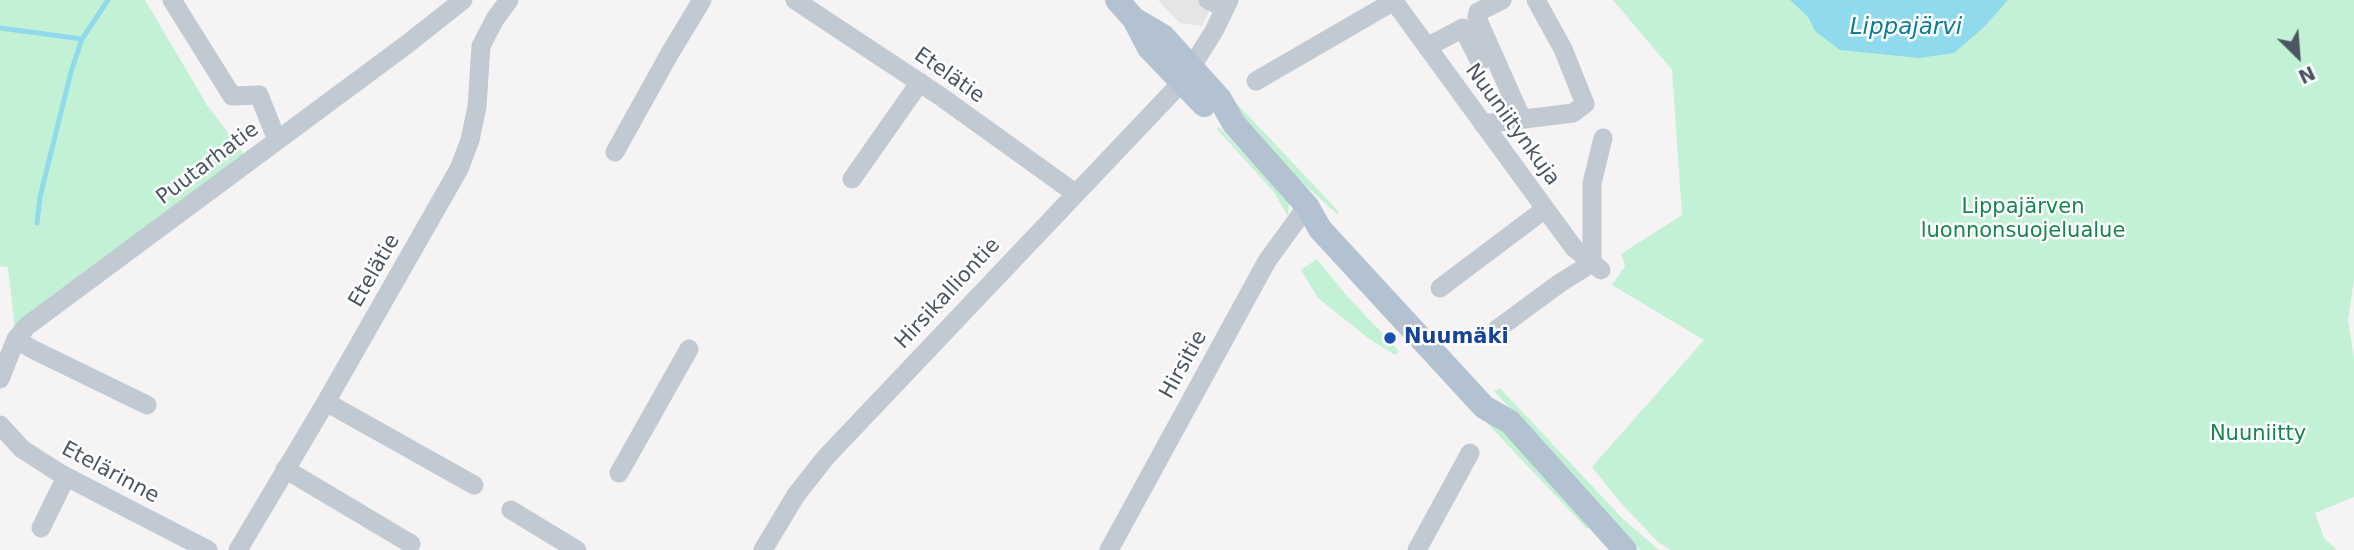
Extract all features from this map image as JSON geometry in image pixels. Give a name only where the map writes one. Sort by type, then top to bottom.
[{"type":"main road","points":[[1117,0],[1134,19],[1149,48],[1187,75],[1209,110],[1234,124],[1307,206],[1331,218],[1496,395],[1510,422],[1625,550]]},
{"type":"street","points":[[172,0],[232,96],[259,95],[277,140]]},
{"type":"street","name":"Etelätie","points":[[238,550],[459,169],[470,140],[477,107],[481,46],[509,0]]},
{"type":"street","points":[[615,152],[702,0]]},
{"type":"street","name":"Etelätie","points":[[795,0],[920,82],[1075,193]]},
{"type":"street","points":[[1480,62],[1461,22],[1502,0]]},
{"type":"street","points":[[1483,124],[1573,113],[1585,104],[1563,49],[1536,0]]},
{"type":"street","points":[[1256,81],[1393,1]]},
{"type":"street","name":"Nuuniitynkuja","points":[[1393,1],[1574,248],[1597,267]]},
{"type":"street","name":"Hirsikalliontie","points":[[763,550],[796,495],[827,457],[1187,75],[1214,32],[1221,3]]},
{"type":"street","name":"Puutarhatie","points":[[0,379],[16,339],[27,326],[152,235],[453,4]]},
{"type":"street","points":[[1478,12],[1477,18],[1486,40],[1522,119]]},
{"type":"street","points":[[1427,47],[1463,28]]},
{"type":"street","points":[[852,179],[920,82]]},
{"type":"street","points":[[1496,330],[1560,283],[1597,267],[1592,183],[1603,138]]},
{"type":"street","name":"Hirsitie","points":[[1109,550],[1267,261],[1307,206]]},
{"type":"street","points":[[1440,288],[1545,209]]},
{"type":"street","points":[[16,339],[147,405]]},
{"type":"street","points":[[619,473],[689,349]]},
{"type":"street","points":[[326,402],[474,485]]},
{"type":"street","name":"Etelärinne","points":[[0,425],[22,450],[66,477],[208,550]]},
{"type":"street","points":[[1417,550],[1470,453]]},
{"type":"street","points":[[285,469],[411,544]]},
{"type":"street","points":[[41,528],[66,477]]},
{"type":"street","points":[[511,510],[577,550]]},
{"type":"shaded area","points":[[1158,0],[1215,0],[1202,26],[1180,23]]},
{"type":"green space","points":[[0,0],[145,0],[207,105],[249,161],[16,339],[8,267],[0,266]]},
{"type":"green space","points":[[1613,0],[2354,0],[2354,279],[2348,320],[2354,359],[2354,497],[2315,513],[2324,538],[2337,550],[1671,550],[1658,542],[1592,467],[1704,340],[1612,285],[1625,266],[1621,254],[1682,215],[1672,70]]},
{"type":"green space","points":[[1228,94],[1339,212],[1337,214],[1292,173],[1247,123]]},
{"type":"green space","points":[[1219,127],[1289,202],[1288,216],[1273,191],[1217,129]]},
{"type":"green space","points":[[1317,259],[1346,295],[1399,351],[1395,355],[1368,338],[1318,298],[1301,270]]},
{"type":"green space","points":[[1500,388],[1622,518],[1659,550],[1640,550],[1494,391]]},
{"type":"green space","points":[[1491,420],[1527,453],[1591,524],[1587,529],[1487,423]]},
{"type":"water","name":"Lippajärvi","points":[[1790,0],[2008,0],[1983,28],[1954,53],[1919,58],[1840,50],[1816,32],[1808,17]]},
{"type":"waterway","points":[[37,223],[40,197],[71,72],[82,39],[108,0]]},
{"type":"waterway","points":[[0,28],[82,39]]},
{"type":"place","name":"Nuumäki","points":[[1390,338]]},
{"type":"park label","name":"Lippajärven luonnonsuojelualue","points":[[2023,220]]},
{"type":"park label","name":"Nuuniitty","points":[[2258,435]]}]
